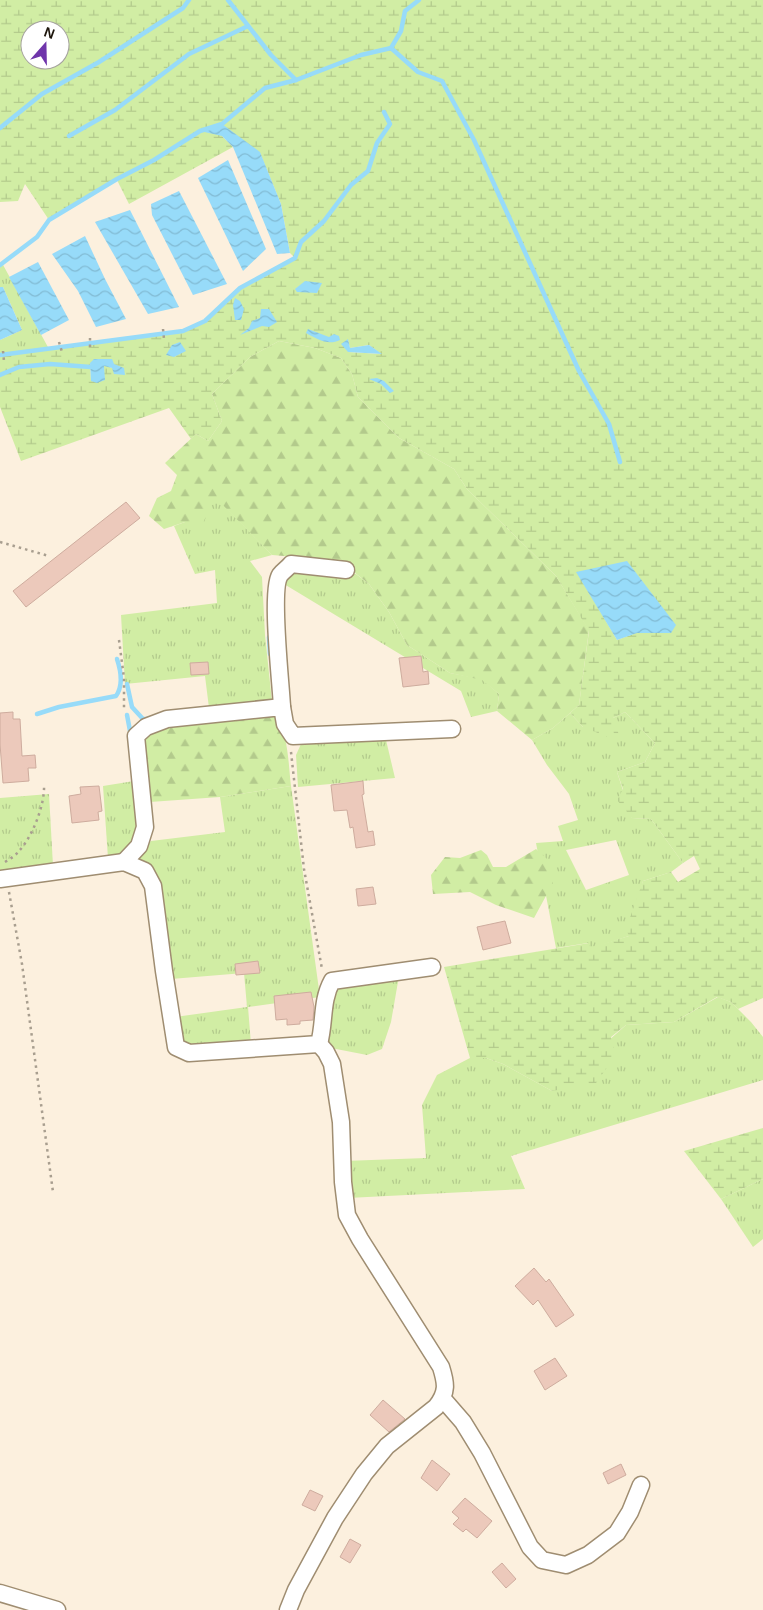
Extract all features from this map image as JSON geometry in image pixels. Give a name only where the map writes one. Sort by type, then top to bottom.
[{"type":"street","points":[[346,570],[292,564],[280,575],[276,588],[276,625],[285,724],[293,736],[452,729]]},
{"type":"street","points":[[124,862],[140,846],[145,827],[136,736],[146,727],[167,719],[282,707]]},
{"type":"street","points":[[2,875],[124,862],[145,871],[153,886],[176,1047],[189,1053],[319,1044]]},
{"type":"street","points":[[319,1044],[323,1031],[326,992],[332,980],[432,967]]},
{"type":"street","points":[[288,1610],[296,1590],[335,1518],[364,1474],[387,1446],[436,1407],[443,1399],[446,1384],[441,1367],[360,1239],[348,1215],[343,1182],[341,1122],[332,1064],[326,1052],[319,1044]]},
{"type":"street","points":[[443,1399],[463,1422],[482,1453],[530,1547],[542,1560],[566,1565],[588,1555],[616,1533],[630,1512],[641,1484]]},
{"type":"street","points":[[0,1593],[57,1610]]},
{"type":"path","points":[[163,329],[164,339]]},
{"type":"path","points":[[90,338],[90,349]]},
{"type":"path","points":[[59,342],[62,352]]},
{"type":"path","points":[[3,350],[4,361]]},
{"type":"path","points":[[0,542],[49,556]]},
{"type":"path","points":[[119,640],[124,678],[124,709]]},
{"type":"path","points":[[293,736],[290,748],[304,868],[326,992]]},
{"type":"path","points":[[44,785],[45,797],[30,836],[2,875],[22,964],[52,1192]]},
{"type":"green space","points":[[0,0],[763,0],[763,998],[738,1009],[731,1002],[717,997],[674,1022],[626,1025],[611,1037],[616,1055],[596,1083],[552,1091],[503,1064],[486,1058],[470,1058],[444,967],[589,943],[589,948],[629,936],[626,929],[643,881],[671,872],[678,882],[700,869],[694,856],[683,863],[651,819],[632,818],[617,800],[623,789],[617,772],[645,762],[655,743],[625,712],[613,718],[619,735],[613,739],[583,727],[570,713],[579,705],[589,631],[556,576],[467,489],[454,469],[399,438],[358,397],[352,374],[341,358],[315,348],[279,341],[250,357],[212,394],[222,421],[208,441],[196,434],[191,439],[169,408],[21,461],[0,407],[0,355],[183,331],[205,321],[240,288],[295,258],[290,253],[281,204],[260,153],[222,136],[233,147],[129,204],[117,180],[49,220],[25,184],[18,201],[0,202]],"holes":[[[348,340],[350,348],[369,345],[381,354],[348,352]],[[90,363],[104,365],[91,381]],[[104,365],[124,368],[112,368]],[[577,572],[671,633],[636,633],[617,640]]]},
{"type":"green space","points":[[2,263],[49,349],[0,355],[0,340],[22,330],[3,287],[0,287],[0,265]]},
{"type":"green space","points":[[279,341],[315,348],[341,358],[352,374],[358,397],[399,438],[454,469],[467,489],[556,576],[589,630],[579,705],[553,728],[532,740],[497,711],[499,694],[482,680],[450,673],[407,645],[389,612],[369,584],[345,565],[320,559],[272,555],[215,497],[202,525],[185,522],[164,529],[149,516],[157,498],[171,491],[177,475],[165,463],[196,434],[208,441],[222,421],[212,394],[250,357]]},
{"type":"green space","points":[[215,496],[272,555],[250,561],[262,577],[265,635],[272,702],[209,708],[205,676],[125,684],[121,615],[217,603],[215,570],[195,574],[174,526],[185,522]]},
{"type":"green space","points":[[297,570],[356,574],[369,584],[389,612],[407,645],[450,673],[482,679],[499,694],[497,711],[471,717],[461,691],[284,584]]},
{"type":"green space","points":[[625,712],[655,743],[645,762],[617,772],[632,818],[651,819],[683,863],[671,872],[643,881],[629,936],[589,949],[588,943],[556,948],[536,843],[563,841],[558,826],[578,820],[569,794],[547,765],[532,740],[553,728],[570,713],[583,727],[613,718]],"holes":[[[616,840],[629,875],[586,890],[566,850]]]},
{"type":"green space","points":[[273,713],[285,738],[291,786],[220,797],[150,802],[144,743],[150,733],[171,725]]},
{"type":"green space","points":[[386,740],[395,778],[298,787],[296,755],[301,744]]},
{"type":"green space","points":[[134,781],[140,832],[123,856],[108,858],[103,786]]},
{"type":"green space","points":[[291,786],[320,997],[248,1007],[251,1044],[185,1047],[175,1017],[247,1007],[244,973],[171,979],[160,885],[153,868],[134,861],[151,841],[225,832],[220,797]]},
{"type":"green space","points":[[49,794],[53,866],[0,874],[0,798]]},
{"type":"green space","points":[[536,849],[548,860],[553,883],[534,918],[496,905],[470,892],[433,894],[431,875],[445,857],[460,858],[481,850],[487,855],[493,867],[506,867]]},
{"type":"green space","points":[[399,976],[391,1022],[382,1049],[367,1055],[331,1048],[325,1039],[335,985]]},
{"type":"green space","points":[[718,997],[731,1002],[763,1037],[763,1080],[511,1156],[525,1189],[348,1198],[344,1161],[426,1158],[422,1105],[437,1075],[470,1058],[486,1058],[503,1064],[552,1091],[626,1025],[674,1022]]},
{"type":"green space","points":[[763,1128],[763,1179],[721,1199],[684,1151]]},
{"type":"green space","points":[[763,1179],[763,1239],[753,1247],[721,1199]]},
{"type":"water","points":[[222,124],[260,152],[281,204],[290,253],[277,254],[233,147],[222,136],[200,131]]},
{"type":"water","points":[[228,160],[266,249],[243,271],[198,178]]},
{"type":"water","points":[[179,191],[227,284],[193,295],[152,215],[151,204]]},
{"type":"water","points":[[130,210],[179,307],[148,314],[95,222]]},
{"type":"water","points":[[85,236],[126,319],[96,327],[78,291],[52,254]]},
{"type":"water","points":[[38,262],[69,320],[41,335],[9,277]]},
{"type":"water","points":[[305,281],[322,283],[317,293],[297,292],[295,289]]},
{"type":"water","points":[[0,287],[3,287],[22,330],[0,340]]},
{"type":"water","points":[[235,298],[240,301],[244,309],[241,320],[235,320],[233,305]]},
{"type":"water","points":[[261,309],[269,309],[277,322],[269,327],[262,326],[240,335],[249,328],[252,321],[260,318]]},
{"type":"water","points":[[308,329],[329,337],[334,334],[339,336],[340,340],[336,342],[323,341],[306,333]]},
{"type":"water","points":[[348,339],[350,348],[369,345],[382,354],[348,352],[341,344]]},
{"type":"water","points":[[180,342],[186,351],[174,357],[166,355],[172,345]]},
{"type":"water","points":[[94,359],[112,359],[114,364],[124,368],[125,375],[114,374],[112,368],[104,366],[105,380],[97,383],[91,381],[90,363]]},
{"type":"water","points":[[377,378],[384,381],[394,391],[390,393],[381,384],[369,379]]},
{"type":"water","points":[[627,561],[676,625],[671,633],[637,633],[617,640],[576,572]]},
{"type":"building","points":[[126,502],[140,518],[26,607],[13,591]]},
{"type":"building","points":[[421,656],[423,672],[428,671],[429,684],[403,687],[399,658]]},
{"type":"building","points":[[208,662],[209,674],[191,675],[190,663]]},
{"type":"building","points":[[13,712],[13,719],[20,719],[22,756],[35,755],[36,768],[28,768],[29,781],[3,783],[0,713]]},
{"type":"building","points":[[363,781],[364,794],[362,795],[368,832],[373,831],[375,845],[356,848],[353,827],[350,828],[347,810],[334,811],[331,785]]},
{"type":"building","points":[[99,786],[102,811],[98,812],[99,820],[72,823],[69,796],[81,794],[80,787]]},
{"type":"building","points":[[373,887],[376,904],[358,906],[356,889]]},
{"type":"building","points":[[505,921],[511,943],[483,950],[477,927]]},
{"type":"building","points":[[258,961],[260,973],[236,975],[235,964]]},
{"type":"building","points":[[311,992],[314,1007],[313,1020],[287,1025],[287,1019],[276,1020],[274,996]]},
{"type":"building","points":[[534,1268],[546,1282],[549,1279],[574,1315],[556,1327],[538,1300],[533,1305],[515,1286]]},
{"type":"building","points":[[555,1358],[567,1376],[545,1390],[534,1371]]},
{"type":"building","points":[[383,1400],[405,1419],[389,1432],[370,1415]]},
{"type":"building","points":[[432,1460],[450,1474],[437,1491],[421,1478]]},
{"type":"building","points":[[621,1464],[626,1475],[608,1484],[603,1473]]},
{"type":"building","points":[[310,1490],[323,1496],[315,1511],[302,1505]]},
{"type":"building","points":[[465,1498],[492,1521],[477,1538],[466,1529],[463,1532],[453,1524],[459,1518],[452,1512]]},
{"type":"building","points":[[350,1539],[361,1545],[350,1563],[340,1557]]},
{"type":"building","points":[[502,1563],[516,1579],[506,1588],[492,1572]]},
{"type":"waterway","points":[[0,128],[42,94],[99,62],[183,8],[189,0]]},
{"type":"waterway","points":[[228,0],[271,55],[296,80]]},
{"type":"waterway","points":[[0,265],[37,237],[49,220],[117,179],[154,160],[200,131],[222,124],[265,88],[296,80],[361,55],[391,48],[401,31],[405,11],[419,0]]},
{"type":"waterway","points":[[69,136],[115,110],[189,54],[248,26]]},
{"type":"waterway","points":[[391,48],[418,72],[442,81],[474,140],[579,371],[609,424],[620,462]]},
{"type":"waterway","points":[[0,355],[183,331],[205,321],[240,288],[295,258],[301,242],[324,221],[351,185],[368,171],[377,143],[390,124],[384,112]]},
{"type":"waterway","points":[[0,375],[19,367],[50,364],[91,367]]},
{"type":"waterway","points":[[269,637],[270,654]]},
{"type":"waterway","points":[[37,714],[59,707],[116,696],[120,688],[121,678],[117,659]]},
{"type":"waterway","points":[[127,684],[132,707],[143,719],[148,719]]},
{"type":"waterway","points":[[127,715],[131,736]]}]
